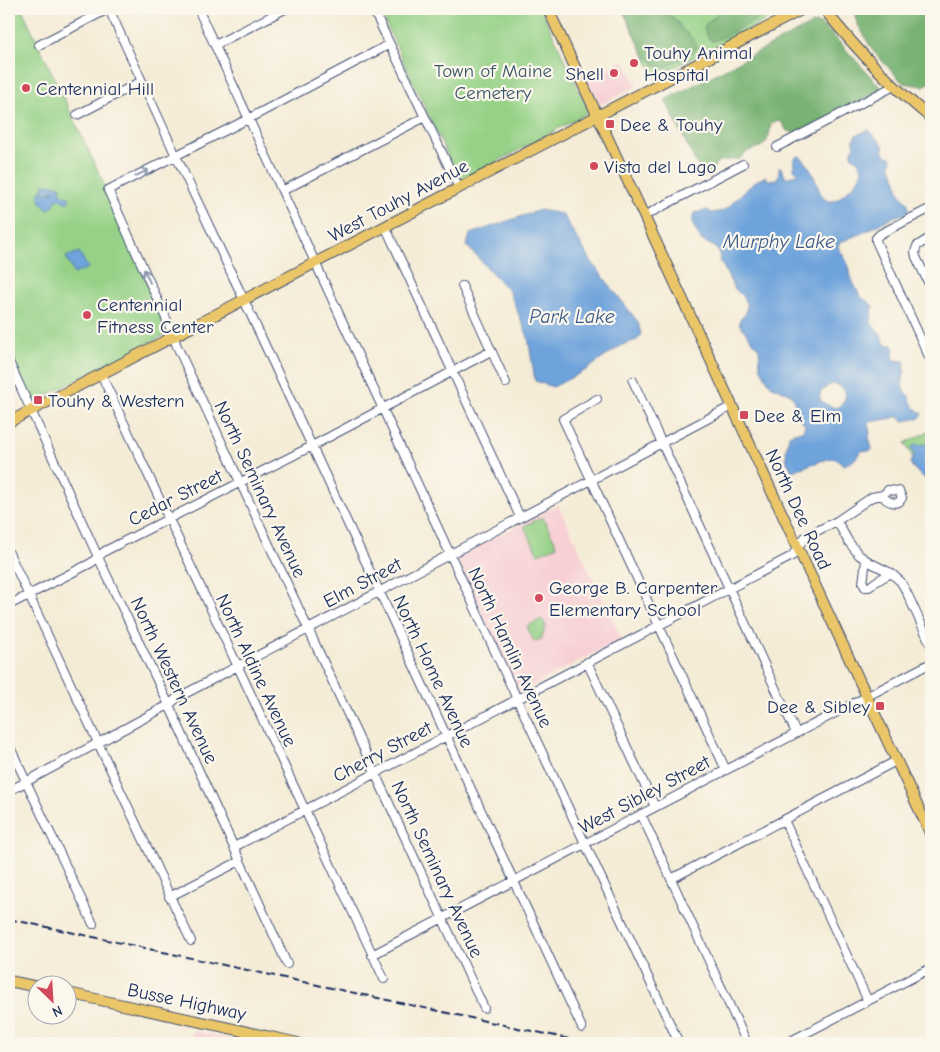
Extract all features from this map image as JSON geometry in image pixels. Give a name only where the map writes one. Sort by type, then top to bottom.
[{"type":"main road","name":"North Dee Road","points":[[548,9],[931,835]]},
{"type":"main road","name":"West Touhy Avenue","points":[[9,422],[803,9]]},
{"type":"main road","points":[[824,9],[851,42],[894,86],[931,118]]},
{"type":"main road","points":[[9,981],[28,985]]},
{"type":"main road","name":"Busse Highway","points":[[78,995],[298,1043]]},
{"type":"street","points":[[39,45],[109,9]]},
{"type":"street","name":"North Home Avenue","points":[[109,9],[582,1028]]},
{"type":"street","name":"North Hamlin Avenue","points":[[198,9],[584,844],[679,1043]]},
{"type":"street","points":[[215,45],[285,9]]},
{"type":"street","points":[[373,9],[458,188]]},
{"type":"street","points":[[176,156],[390,44]]},
{"type":"street","points":[[77,114],[142,81]]},
{"type":"street","points":[[777,147],[894,86]]},
{"type":"street","points":[[282,191],[425,117]]},
{"type":"street","name":"North Seminary Avenue","points":[[176,156],[108,190],[176,344],[484,1008]]},
{"type":"street","points":[[644,216],[743,164]]},
{"type":"street","points":[[931,208],[880,234],[876,238],[931,361]]},
{"type":"street","points":[[386,226],[520,517]]},
{"type":"street","points":[[931,238],[917,246],[915,252],[931,288]]},
{"type":"street","points":[[462,286],[506,383]]},
{"type":"street","name":"Cedar Street","points":[[9,605],[91,563],[105,551],[312,446],[491,352]]},
{"type":"street","name":"North Western Avenue","points":[[9,362],[287,964]]},
{"type":"street","name":"North Aldine Avenue","points":[[101,374],[384,979]]},
{"type":"street","points":[[633,382],[796,733]]},
{"type":"street","points":[[596,399],[563,419],[726,770]]},
{"type":"street","name":"Elm Street","points":[[9,791],[98,744],[237,666],[732,406]]},
{"type":"street","name":"Cherry Street","points":[[234,846],[792,556],[805,537],[837,521],[872,497],[882,495]]},
{"type":"street","points":[[837,521],[854,549],[866,560],[891,573],[901,582],[931,645]]},
{"type":"street","points":[[9,553],[191,941]]},
{"type":"street","points":[[866,560],[863,583],[865,587],[869,587],[891,573]]},
{"type":"street","points":[[587,662],[655,807]]},
{"type":"street","name":"West Sibley Street","points":[[372,955],[931,663]]},
{"type":"street","points":[[9,745],[93,924]]},
{"type":"street","points":[[671,879],[896,761]]},
{"type":"street","points":[[641,814],[747,1043]]},
{"type":"street","points":[[784,820],[868,1001]]},
{"type":"street","points":[[170,896],[240,861]]},
{"type":"street","points":[[787,1043],[931,968]]},
{"type":"shaded area","points":[[624,60],[637,86],[600,105],[587,78]]},
{"type":"shaded area","name":"George B. Carpenter Elementary School","points":[[558,505],[622,639],[518,693],[456,557]]},
{"type":"shaded area","points":[[193,1031],[250,1043],[190,1043]]},
{"type":"green space","points":[[9,9],[22,9],[106,188],[168,332],[34,402],[31,400],[9,351]]},
{"type":"green space","name":"Town of Maine Cemetery","points":[[379,9],[541,9],[589,112],[460,182]]},
{"type":"green space","points":[[622,9],[788,9],[655,77]]},
{"type":"green space","points":[[624,9],[663,9],[692,38],[697,48],[666,67],[661,68],[655,65],[644,54]]},
{"type":"green space","points":[[720,9],[776,9],[723,37],[711,41],[705,26]]},
{"type":"green space","points":[[853,9],[931,9],[931,82],[923,86],[903,83],[873,51],[857,23]]},
{"type":"green space","points":[[817,23],[828,30],[883,90],[797,133],[787,131],[782,123],[778,121],[771,123],[767,141],[763,145],[745,153],[740,159],[719,161],[712,173],[703,177],[665,100]]},
{"type":"green space","points":[[931,430],[931,485],[912,466],[910,462],[913,458],[905,443]]},
{"type":"green space","points":[[543,517],[557,546],[538,554],[524,526]]},
{"type":"green space","points":[[542,619],[546,626],[541,639],[534,642],[527,626]]},
{"type":"water","name":"Murphy Lake","points":[[869,130],[883,145],[883,151],[887,156],[891,157],[892,161],[890,164],[899,191],[908,204],[909,210],[840,242],[838,247],[846,260],[850,269],[850,276],[859,294],[873,306],[871,323],[880,333],[884,343],[893,345],[894,360],[904,361],[903,389],[917,410],[923,415],[919,418],[904,421],[897,416],[869,422],[871,451],[862,451],[853,460],[844,465],[832,458],[792,471],[787,462],[786,451],[789,435],[803,430],[805,425],[797,415],[794,406],[795,401],[791,394],[772,386],[760,367],[759,349],[740,325],[741,318],[746,314],[747,305],[743,297],[734,288],[720,260],[719,252],[713,246],[701,240],[692,223],[694,213],[708,210],[712,213],[723,211],[756,181],[766,176],[767,180],[777,179],[780,166],[786,178],[797,174],[794,169],[794,161],[799,156],[813,174],[823,197],[832,201],[838,199],[854,185],[861,172],[862,168],[858,161],[852,157],[852,150],[855,146],[853,140],[856,135]],"holes":[[[832,384],[837,385],[845,393],[844,401],[837,408],[824,403],[820,398],[822,391],[826,387]]]},
{"type":"water","points":[[44,184],[61,186],[60,193],[70,198],[67,203],[58,198],[48,210],[41,202],[39,192],[53,193],[54,191],[42,190]]},
{"type":"water","name":"Park Lake","points":[[540,210],[562,214],[591,261],[638,322],[641,334],[637,340],[622,345],[586,370],[553,387],[535,381],[528,337],[509,291],[467,246],[470,234]]},
{"type":"water","points":[[79,252],[88,268],[74,274],[66,257]]},
{"type":"water","points":[[931,441],[931,485],[914,469],[910,462],[914,456],[911,449],[914,445]]},
{"type":"railway","points":[[9,919],[588,1043]]},
{"type":"place","name":"Touhy Animal Hospital","points":[[634,63]]},
{"type":"place","name":"Shell","points":[[614,73]]},
{"type":"place","name":"Centennial Hill","points":[[26,88]]},
{"type":"place","name":"Dee & Touhy","points":[[610,124]]},
{"type":"place","name":"Vista del Lago","points":[[594,166]]},
{"type":"place","name":"Centennial Fitness Center","points":[[87,315]]},
{"type":"place","name":"Touhy & Western","points":[[38,400]]},
{"type":"place","name":"Dee & Elm","points":[[744,415]]},
{"type":"place","name":"George B. Carpenter Elementary School","points":[[539,598]]},
{"type":"place","name":"Dee & Sibley","points":[[880,706]]}]
